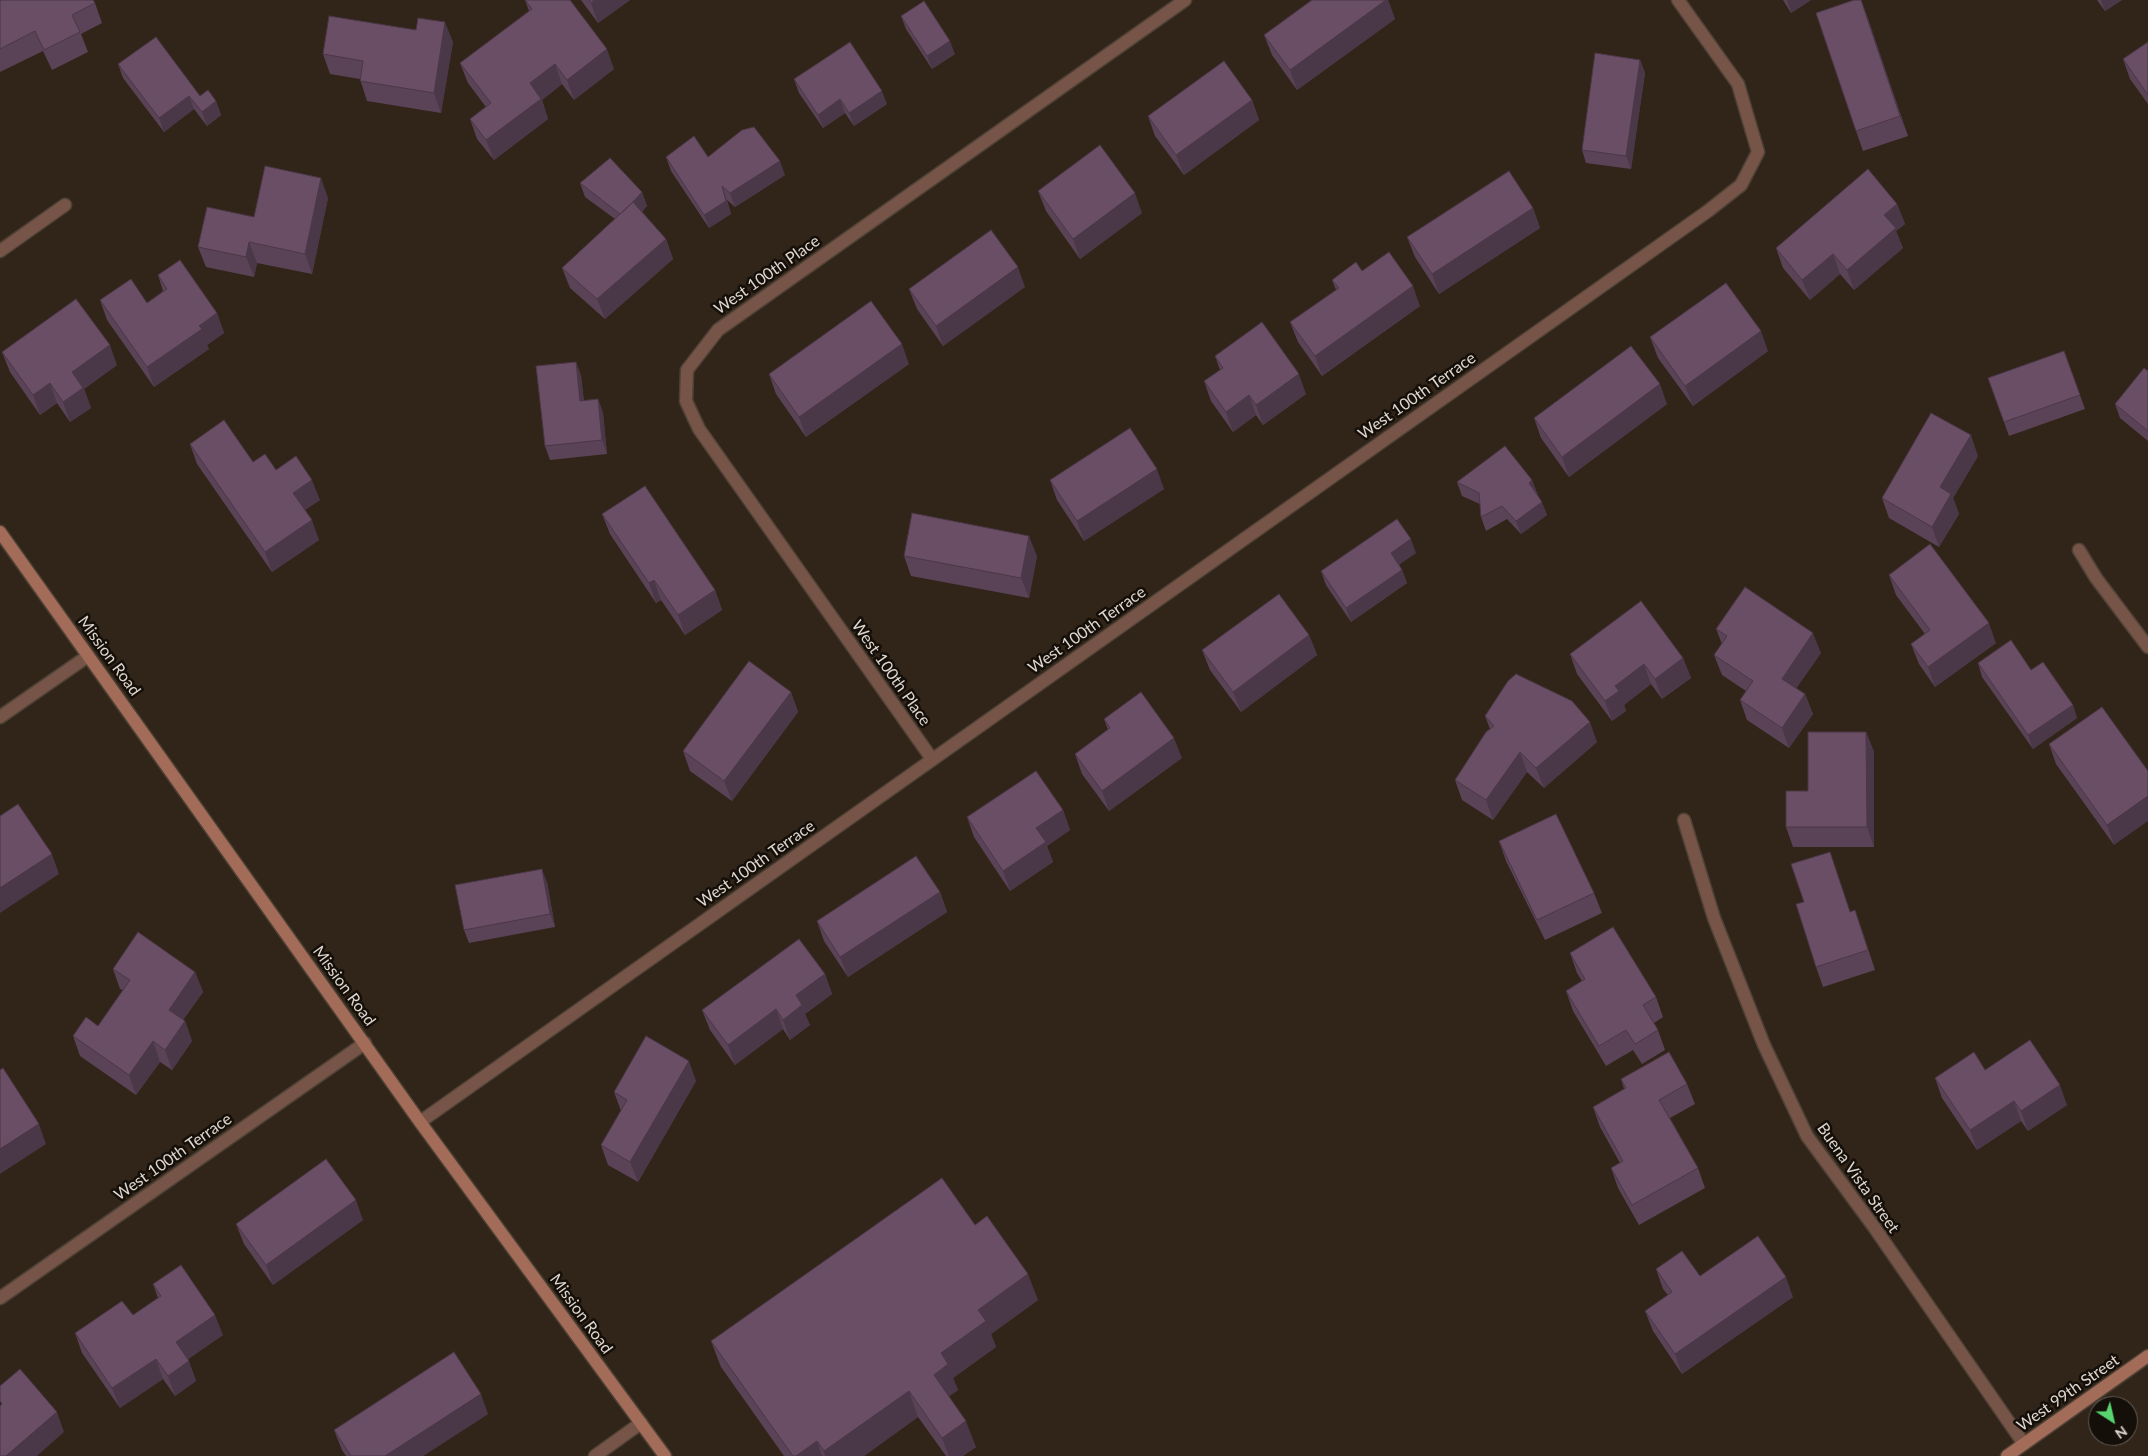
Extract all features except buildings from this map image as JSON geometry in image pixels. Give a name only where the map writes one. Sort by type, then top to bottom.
[{"type":"main road","name":"Mission Road","points":[[0,532],[420,1122],[665,1456]]},
{"type":"main road","name":"West 99th Street","points":[[2007,1456],[2148,1356]]},
{"type":"street","name":"West 100th Place","points":[[932,759],[698,429],[686,401],[687,370],[718,330],[1185,0]]},
{"type":"street","name":"West 100th Terrace","points":[[420,1122],[1708,211],[1740,185],[1758,152],[1738,84],[1678,0]]},
{"type":"street","points":[[0,251],[65,205]]},
{"type":"street","points":[[2079,550],[2096,578],[2148,647]]},
{"type":"street","points":[[0,717],[88,656]]},
{"type":"street","name":"Buena Vista Street","points":[[1684,820],[1714,918],[1764,1045],[1807,1136],[1874,1227],[2024,1444]]},
{"type":"street","name":"West 100th Terrace","points":[[0,1298],[365,1043]]},
{"type":"street","points":[[595,1456],[642,1423]]}]
